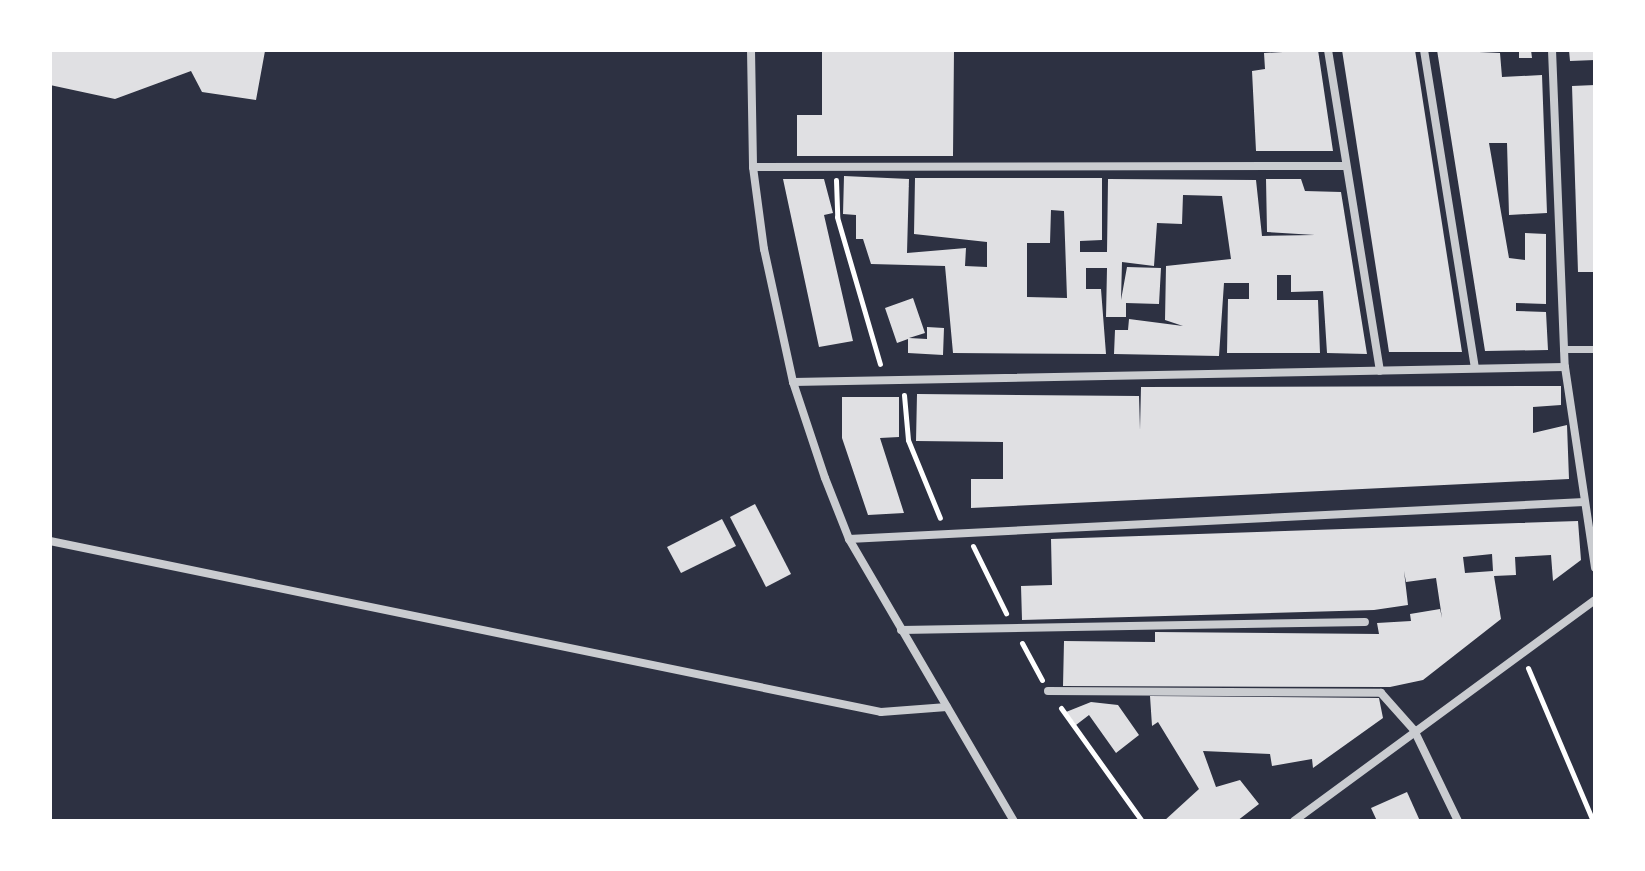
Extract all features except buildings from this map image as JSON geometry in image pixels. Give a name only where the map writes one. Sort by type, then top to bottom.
[{"type":"street","points":[[751,50],[753,167],[793,382],[849,539],[1014,821]]},
{"type":"street","points":[[1328,50],[1380,371]]},
{"type":"street","points":[[1424,50],[1475,368]]},
{"type":"street","points":[[1552,50],[1563,349],[1595,568]]},
{"type":"street","points":[[753,167],[1346,166]]},
{"type":"street","points":[[1563,349],[1595,349]]},
{"type":"street","points":[[793,382],[1565,367]]},
{"type":"street","points":[[849,539],[1584,502]]},
{"type":"street","points":[[50,541],[881,712],[947,707]]},
{"type":"street","points":[[1294,821],[1595,600]]},
{"type":"street","points":[[901,630],[1365,622]]},
{"type":"street","points":[[1048,691],[1381,693],[1414,730],[1458,821]]},
{"type":"path","points":[[835,167],[837,217],[885,380]]},
{"type":"path","points":[[903,380],[908,440],[947,534]]},
{"type":"path","points":[[1521,653],[1593,821]]}]
